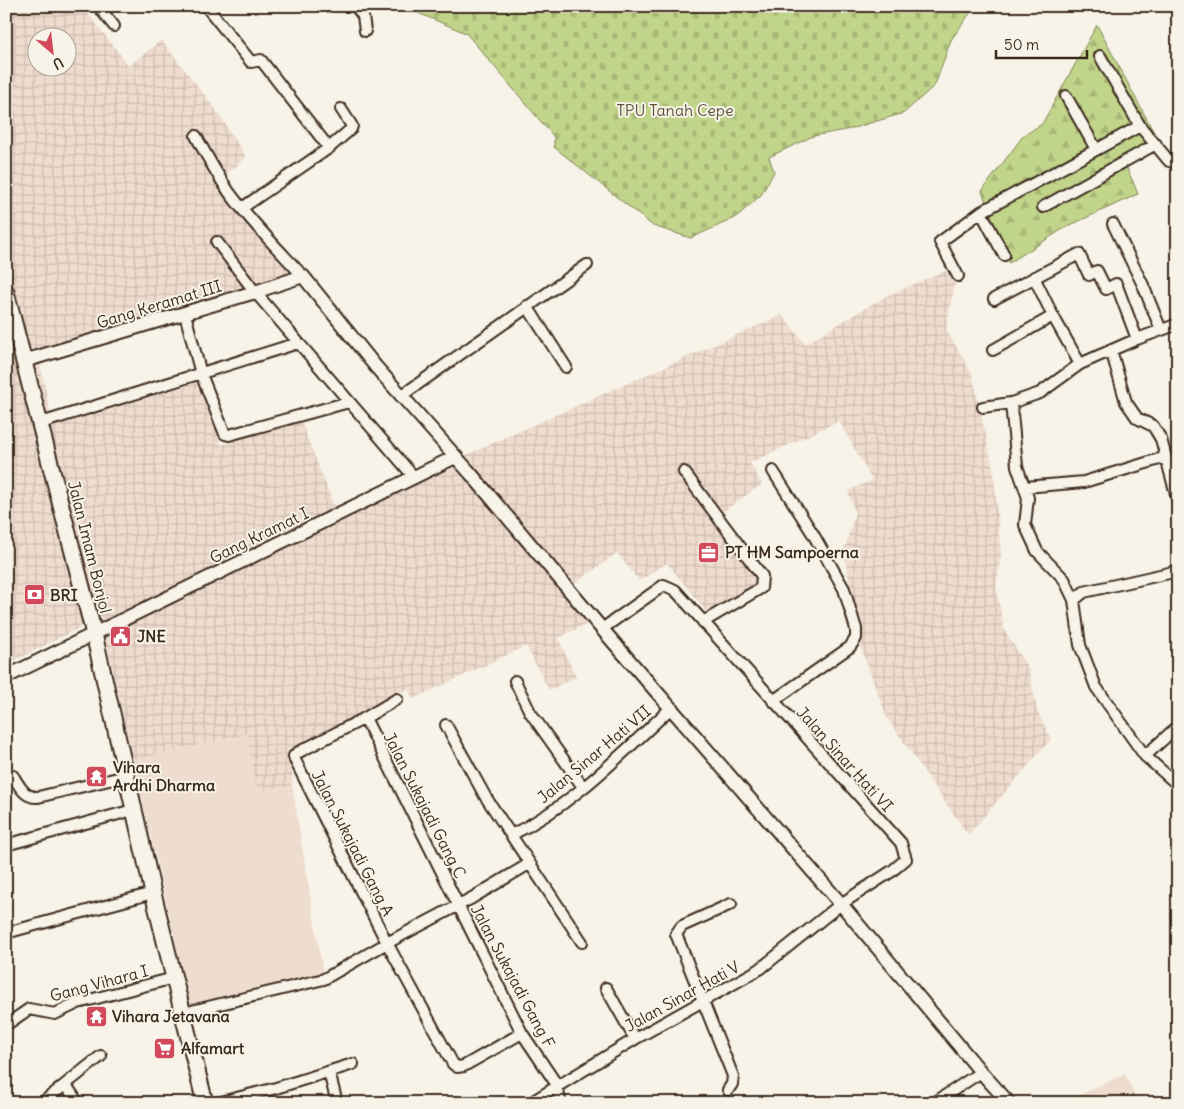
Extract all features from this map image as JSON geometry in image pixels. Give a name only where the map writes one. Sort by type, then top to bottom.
[{"type":"main road","name":"Jalan Imam Bonjol","points":[[6,292],[94,634],[133,810],[205,1103]]},
{"type":"street","points":[[98,6],[114,26]]},
{"type":"street","points":[[206,6],[251,62],[261,60],[328,148]]},
{"type":"street","points":[[355,6],[363,16],[365,31]]},
{"type":"street","points":[[1100,56],[1140,126],[1169,161],[1178,163]]},
{"type":"street","points":[[1066,96],[1096,149]]},
{"type":"street","points":[[242,208],[328,148],[352,128],[341,109]]},
{"type":"street","points":[[958,276],[940,242],[981,212],[1140,126]]},
{"type":"street","points":[[196,136],[216,172],[242,208],[303,276],[376,367],[472,475],[670,709],[840,904],[1009,1103]]},
{"type":"street","points":[[1043,207],[1156,144]]},
{"type":"street","points":[[981,212],[1004,255]]},
{"type":"street","points":[[1113,224],[1143,285],[1161,330]]},
{"type":"street","points":[[217,242],[255,292],[414,477]]},
{"type":"street","points":[[994,299],[1034,276],[1079,254],[1089,275],[1097,271],[1106,289],[1116,284],[1136,338]]},
{"type":"street","points":[[401,396],[587,265]]},
{"type":"street","name":"Gang Keramat III","points":[[24,361],[185,314],[303,276]]},
{"type":"street","points":[[1034,276],[1053,316],[1080,364]]},
{"type":"street","points":[[527,306],[566,367]]},
{"type":"street","points":[[185,314],[201,374],[225,434],[229,436],[349,402]]},
{"type":"street","points":[[992,350],[1053,316]]},
{"type":"street","points":[[983,407],[1011,403],[1040,393],[1080,364],[1136,338],[1178,324]]},
{"type":"street","points":[[41,423],[298,343]]},
{"type":"street","points":[[1111,350],[1126,402],[1137,418],[1153,426],[1161,439],[1178,502]]},
{"type":"street","points":[[1011,403],[1017,466],[1028,498],[1024,525],[1037,551],[1064,579],[1074,600],[1080,645],[1096,687],[1145,756],[1178,785]]},
{"type":"street","name":"Gang Kramat I","points":[[6,677],[455,457]]},
{"type":"street","points":[[1025,487],[1084,482],[1166,457]]},
{"type":"street","points":[[773,471],[813,534],[844,589],[856,629],[856,638],[850,648],[773,701]]},
{"type":"street","points":[[684,472],[762,576],[761,588],[703,622]]},
{"type":"street","points":[[1074,600],[1084,592],[1178,571]]},
{"type":"street","name":"Jalan Sinar Hati VI","points":[[602,629],[664,586],[675,590],[901,844],[906,859],[892,871],[840,904]]},
{"type":"street","points":[[515,681],[530,712],[584,787]]},
{"type":"street","points":[[365,718],[397,700]]},
{"type":"street","name":"Jalan Sinar Hati VII","points":[[511,835],[532,825],[584,787],[670,709]]},
{"type":"street","name":"Jalan Sukajadi Gang A","points":[[365,718],[294,756],[299,768],[387,943],[455,1066],[464,1066],[522,1033]]},
{"type":"street","name":"Jalan Sukajadi Gang C","points":[[365,718],[459,905]]},
{"type":"street","points":[[446,725],[478,783],[529,864],[582,942]]},
{"type":"street","points":[[1145,756],[1178,726]]},
{"type":"street","points":[[13,776],[24,793],[31,798],[126,776]]},
{"type":"street","points":[[6,845],[133,810]]},
{"type":"street","points":[[183,1013],[324,979],[472,898],[529,864]]},
{"type":"street","points":[[6,933],[153,893]]},
{"type":"street","points":[[728,1090],[732,1084],[733,1076],[676,934],[682,926],[731,904]]},
{"type":"street","name":"Jalan Sinar Hati V","points":[[530,1103],[555,1086],[635,1039],[760,969],[840,904]]},
{"type":"street","name":"Jalan Sukajadi Gang F","points":[[459,905],[522,1033],[554,1082],[561,1103]]},
{"type":"street","name":"Gang Vihara I","points":[[6,1025],[29,1009],[55,1014],[78,1003],[174,978]]},
{"type":"street","points":[[606,988],[635,1039]]},
{"type":"street","points":[[42,1103],[102,1056]]},
{"type":"street","points":[[217,1103],[276,1088],[353,1064]]},
{"type":"street","points":[[329,1072],[337,1103]]},
{"type":"street","points":[[934,1103],[981,1072]]},
{"type":"street","points":[[66,1085],[78,1103]]},
{"type":"shaded area","points":[[6,6],[82,6],[129,66],[161,40],[214,107],[246,157],[223,178],[297,274],[39,359],[53,426],[203,381],[221,445],[300,419],[334,506],[466,455],[782,315],[805,344],[886,296],[945,271],[955,283],[946,329],[972,374],[993,468],[1001,555],[996,587],[1004,629],[1029,670],[1037,711],[1051,739],[968,835],[887,718],[861,648],[844,551],[855,513],[848,491],[872,480],[839,421],[750,463],[762,484],[721,513],[765,578],[710,616],[667,563],[639,581],[617,553],[566,590],[593,621],[558,638],[576,677],[549,690],[526,646],[413,699],[408,689],[294,753],[292,785],[257,792],[247,734],[133,760],[101,617],[6,665]]},
{"type":"shaded area","points":[[247,734],[258,791],[292,785],[323,973],[190,1004],[133,760]]},
{"type":"shaded area","points":[[1125,1074],[1138,1103],[1062,1103]]},
{"type":"green space","name":"TPU Tanah Cepe","points":[[401,6],[977,6],[951,40],[935,85],[904,113],[850,129],[813,136],[769,157],[774,172],[761,195],[735,218],[691,238],[653,226],[554,147],[554,137],[466,33]]},
{"type":"green space","points":[[1097,25],[1161,146],[1126,166],[1138,194],[1066,227],[1009,263],[982,191],[1023,136],[1042,124]]},
{"type":"place","name":"PT HM Sampoerna","points":[[709,552]]},
{"type":"place","name":"BRI","points":[[34,595]]},
{"type":"place","name":"JNE","points":[[121,636]]},
{"type":"place","name":"Vihara Ardhi Dharma","points":[[97,776]]},
{"type":"place","name":"Vihara Jetavana","points":[[96,1016]]},
{"type":"place","name":"Alfamart","points":[[165,1048]]}]
